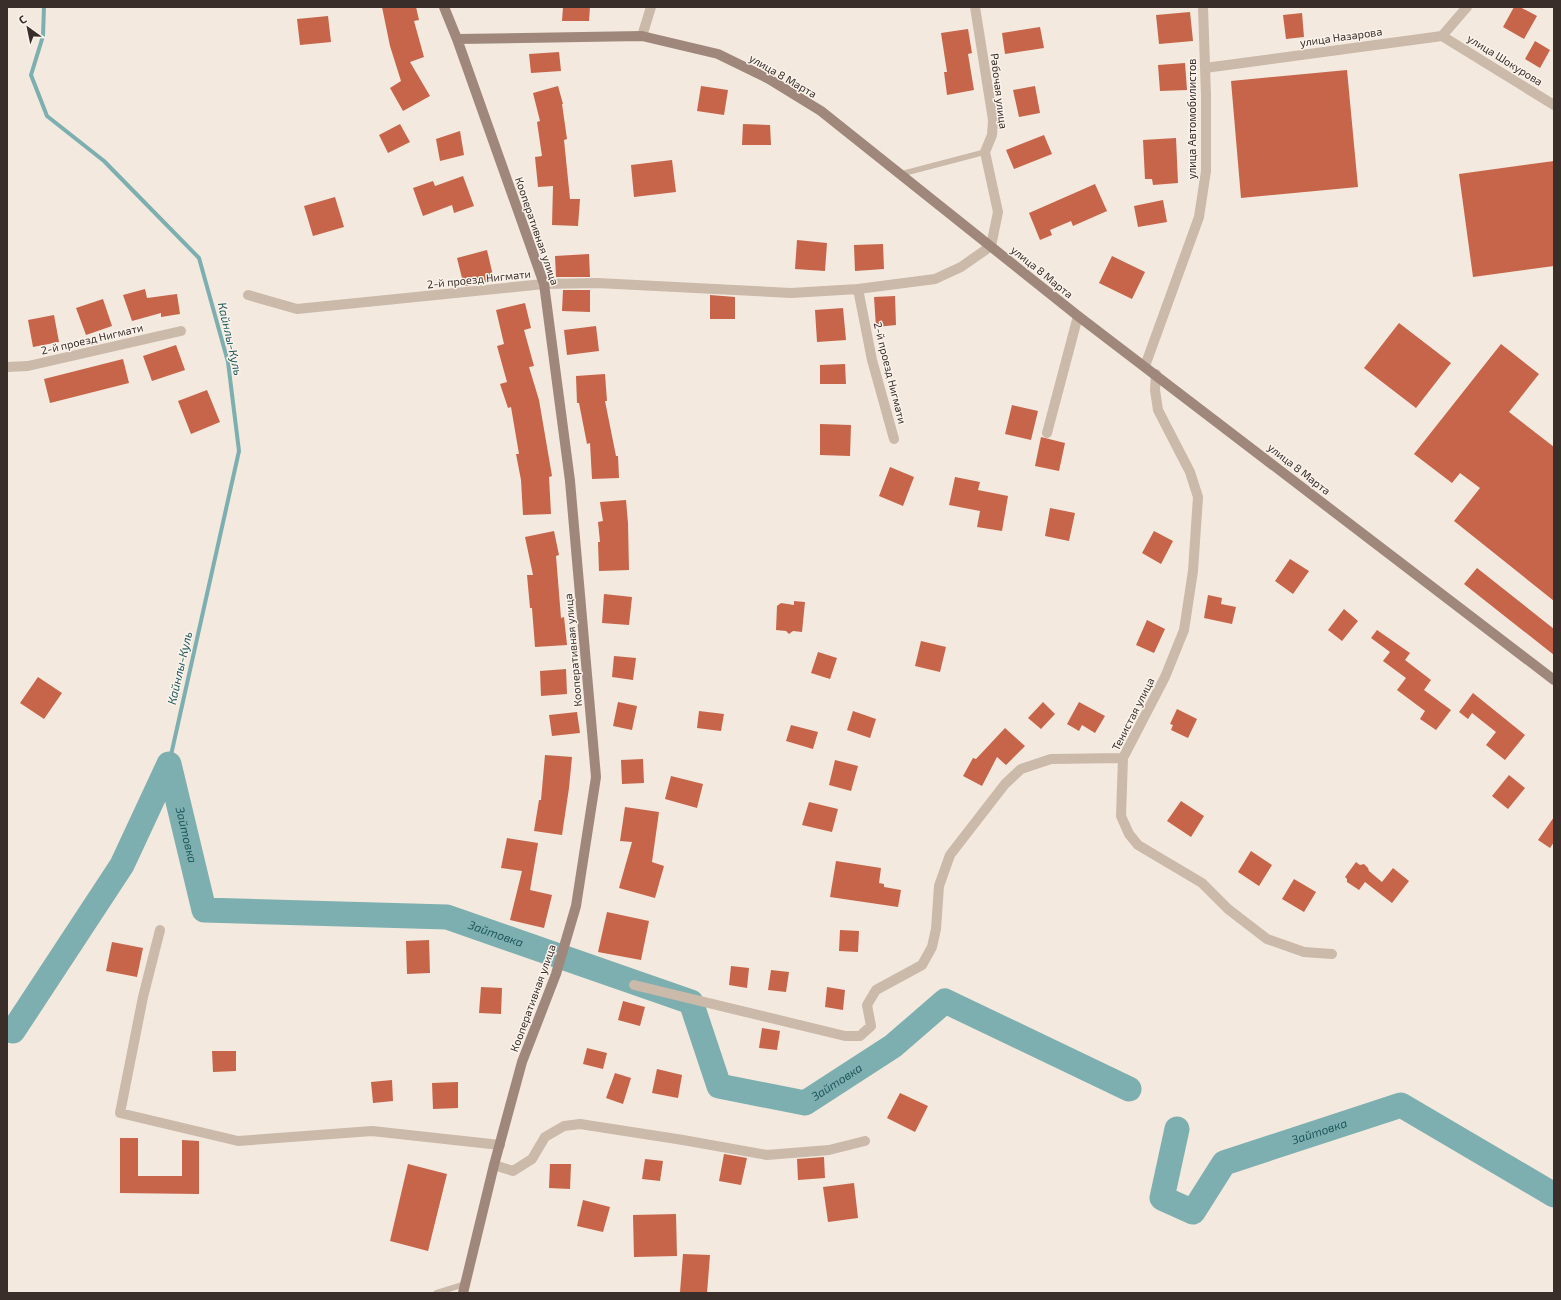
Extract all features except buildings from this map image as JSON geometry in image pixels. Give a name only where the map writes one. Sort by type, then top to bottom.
[{"type":"main road","name":"Кооперативная улица","points":[[444,7],[457,39],[544,284],[570,481],[596,777],[576,906],[556,974],[522,1062],[494,1165],[464,1288]]},
{"type":"main road","name":"улица 8 Марта","points":[[457,39],[642,36],[718,54],[769,79],[821,111],[1078,316],[1156,374],[1554,680]]},
{"type":"street","points":[[642,36],[651,7]]},
{"type":"street","name":"Рабочая улица","points":[[975,7],[993,120],[992,135],[984,152]]},
{"type":"street","name":"улица Автомобилистов","points":[[1145,366],[1199,217],[1206,171],[1203,7]]},
{"type":"street","points":[[1442,36],[1467,7]]},
{"type":"street","name":"улица Назарова","points":[[1205,68],[1442,36]]},
{"type":"street","name":"улица Шокурова","points":[[1442,36],[1554,105]]},
{"type":"street","points":[[984,152],[998,212],[991,246]]},
{"type":"street","name":"2-й проезд Нигмати","points":[[248,295],[297,309],[544,284],[597,283],[791,293],[858,289],[935,279],[961,266],[991,246]]},
{"type":"street","name":"2-й проезд Нигмати","points":[[858,289],[872,360],[894,439]]},
{"type":"street","points":[[1047,432],[1078,316]]},
{"type":"street","name":"2-й проезд Нигмати","points":[[7,367],[28,366],[181,331]]},
{"type":"street","name":"Тенистая улица","points":[[1156,374],[1155,390],[1158,410],[1190,472],[1198,497],[1193,571],[1184,630],[1165,677],[1123,758],[1121,816],[1129,834],[1138,845],[1202,883],[1228,909],[1267,939],[1304,952],[1332,954]]},
{"type":"street","points":[[634,985],[845,1036],[860,1036],[871,1026],[867,1005],[876,990],[922,965],[932,947],[936,929],[938,886],[950,855],[1005,784],[1021,769],[1051,759],[1123,758]]},
{"type":"street","points":[[160,930],[143,997],[120,1113],[238,1140],[372,1131],[500,1145]]},
{"type":"street","points":[[494,1165],[513,1171],[532,1159],[545,1137],[564,1126],[575,1125],[676,1139],[767,1155],[829,1150],[865,1142]]},
{"type":"lane","points":[[901,174],[984,152]]},
{"type":"lane","points":[[436,1293],[464,1288]]},
{"type":"waterway","name":"Кайнлы-Куль","points":[[44,7],[43,36],[31,75],[47,116],[104,161],[199,258],[228,362],[239,451],[169,764]]},
{"type":"waterway","name":"Зайтовка","points":[[7,1030],[13,1031],[122,865],[169,764],[204,910],[447,917],[691,1002],[719,1086],[805,1103],[893,1046],[945,1001],[1129,1089]]},
{"type":"waterway","name":"Зайтовка","points":[[1177,1129],[1162,1198],[1193,1212],[1224,1163],[1401,1105],[1554,1195]]}]
